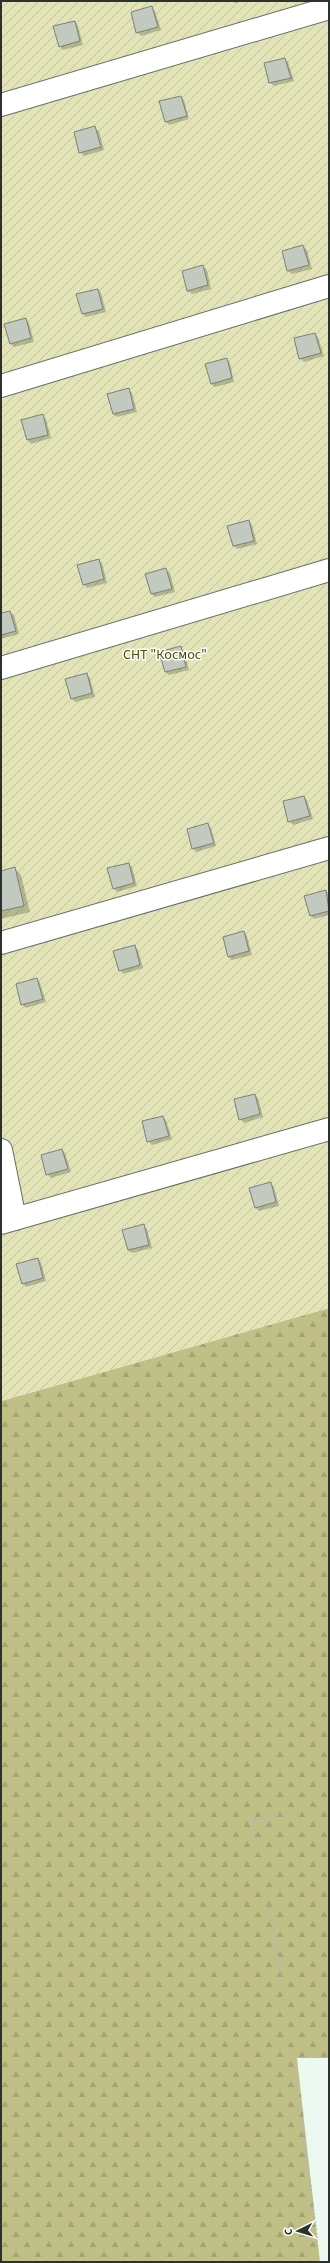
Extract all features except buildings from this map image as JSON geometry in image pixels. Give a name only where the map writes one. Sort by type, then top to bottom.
[{"type":"street","points":[[1,105],[329,8]]},
{"type":"street","points":[[1,386],[329,286]]},
{"type":"street","points":[[1,668],[329,570]]},
{"type":"street","points":[[1,943],[329,848]]},
{"type":"street","points":[[1,1150],[8,1221],[329,1129]]},
{"type":"path","points":[[318,2262],[316,2229],[277,1950],[253,1820],[329,1804]]},
{"type":"green space","name":"СНТ \"Космос\"","points":[[1,1],[329,1],[329,1308],[1,1401]]},
{"type":"green space","points":[[329,1308],[329,2058],[297,2058],[320,2262],[1,2262],[1,1401]]}]
